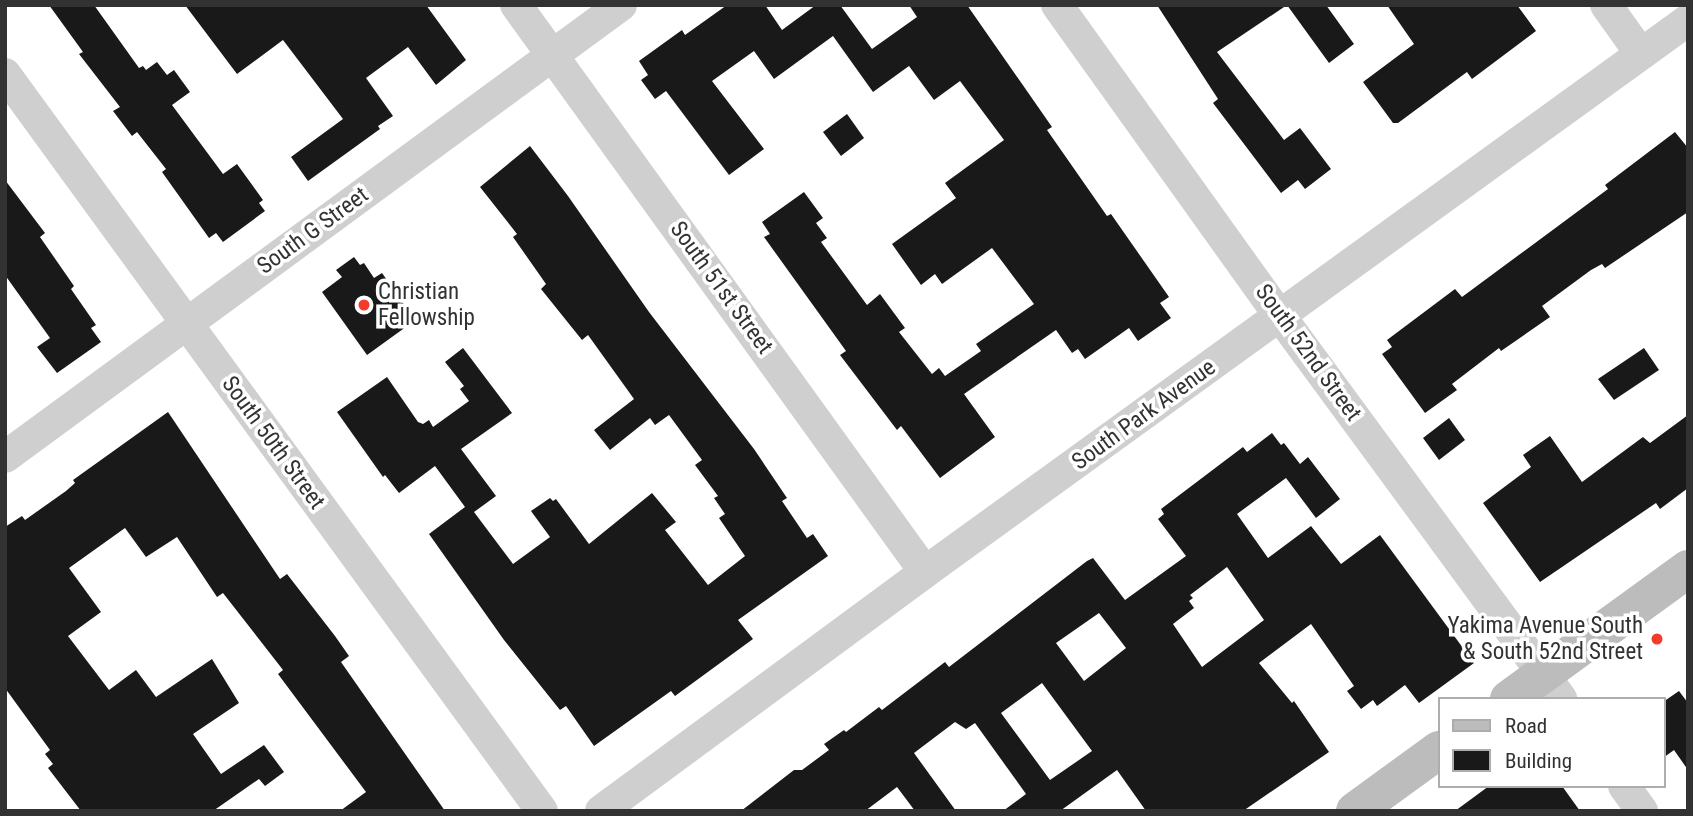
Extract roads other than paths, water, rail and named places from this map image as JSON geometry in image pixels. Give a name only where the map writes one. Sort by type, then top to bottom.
[{"type":"main road","points":[[1516,697],[1552,686],[1688,569]]},
{"type":"main road","points":[[1355,811],[1438,751]]},
{"type":"street","name":"South 51st Street","points":[[516,5],[925,572]]},
{"type":"street","name":"South G Street","points":[[5,457],[621,5]]},
{"type":"street","name":"South 52nd Street","points":[[1057,5],[1280,316],[1552,686]]},
{"type":"street","points":[[1606,5],[1642,54]]},
{"type":"street","name":"South Park Avenue","points":[[601,811],[925,572],[1688,20]]},
{"type":"street","name":"South 50th Street","points":[[5,74],[542,811]]},
{"type":"street","points":[[1625,788],[1642,811]]},
{"type":"place","name":"Christian Fellowship","points":[[364,305]]},
{"type":"place","name":"Yakima Avenue South & South 52nd Street","points":[[1657,639]]}]
